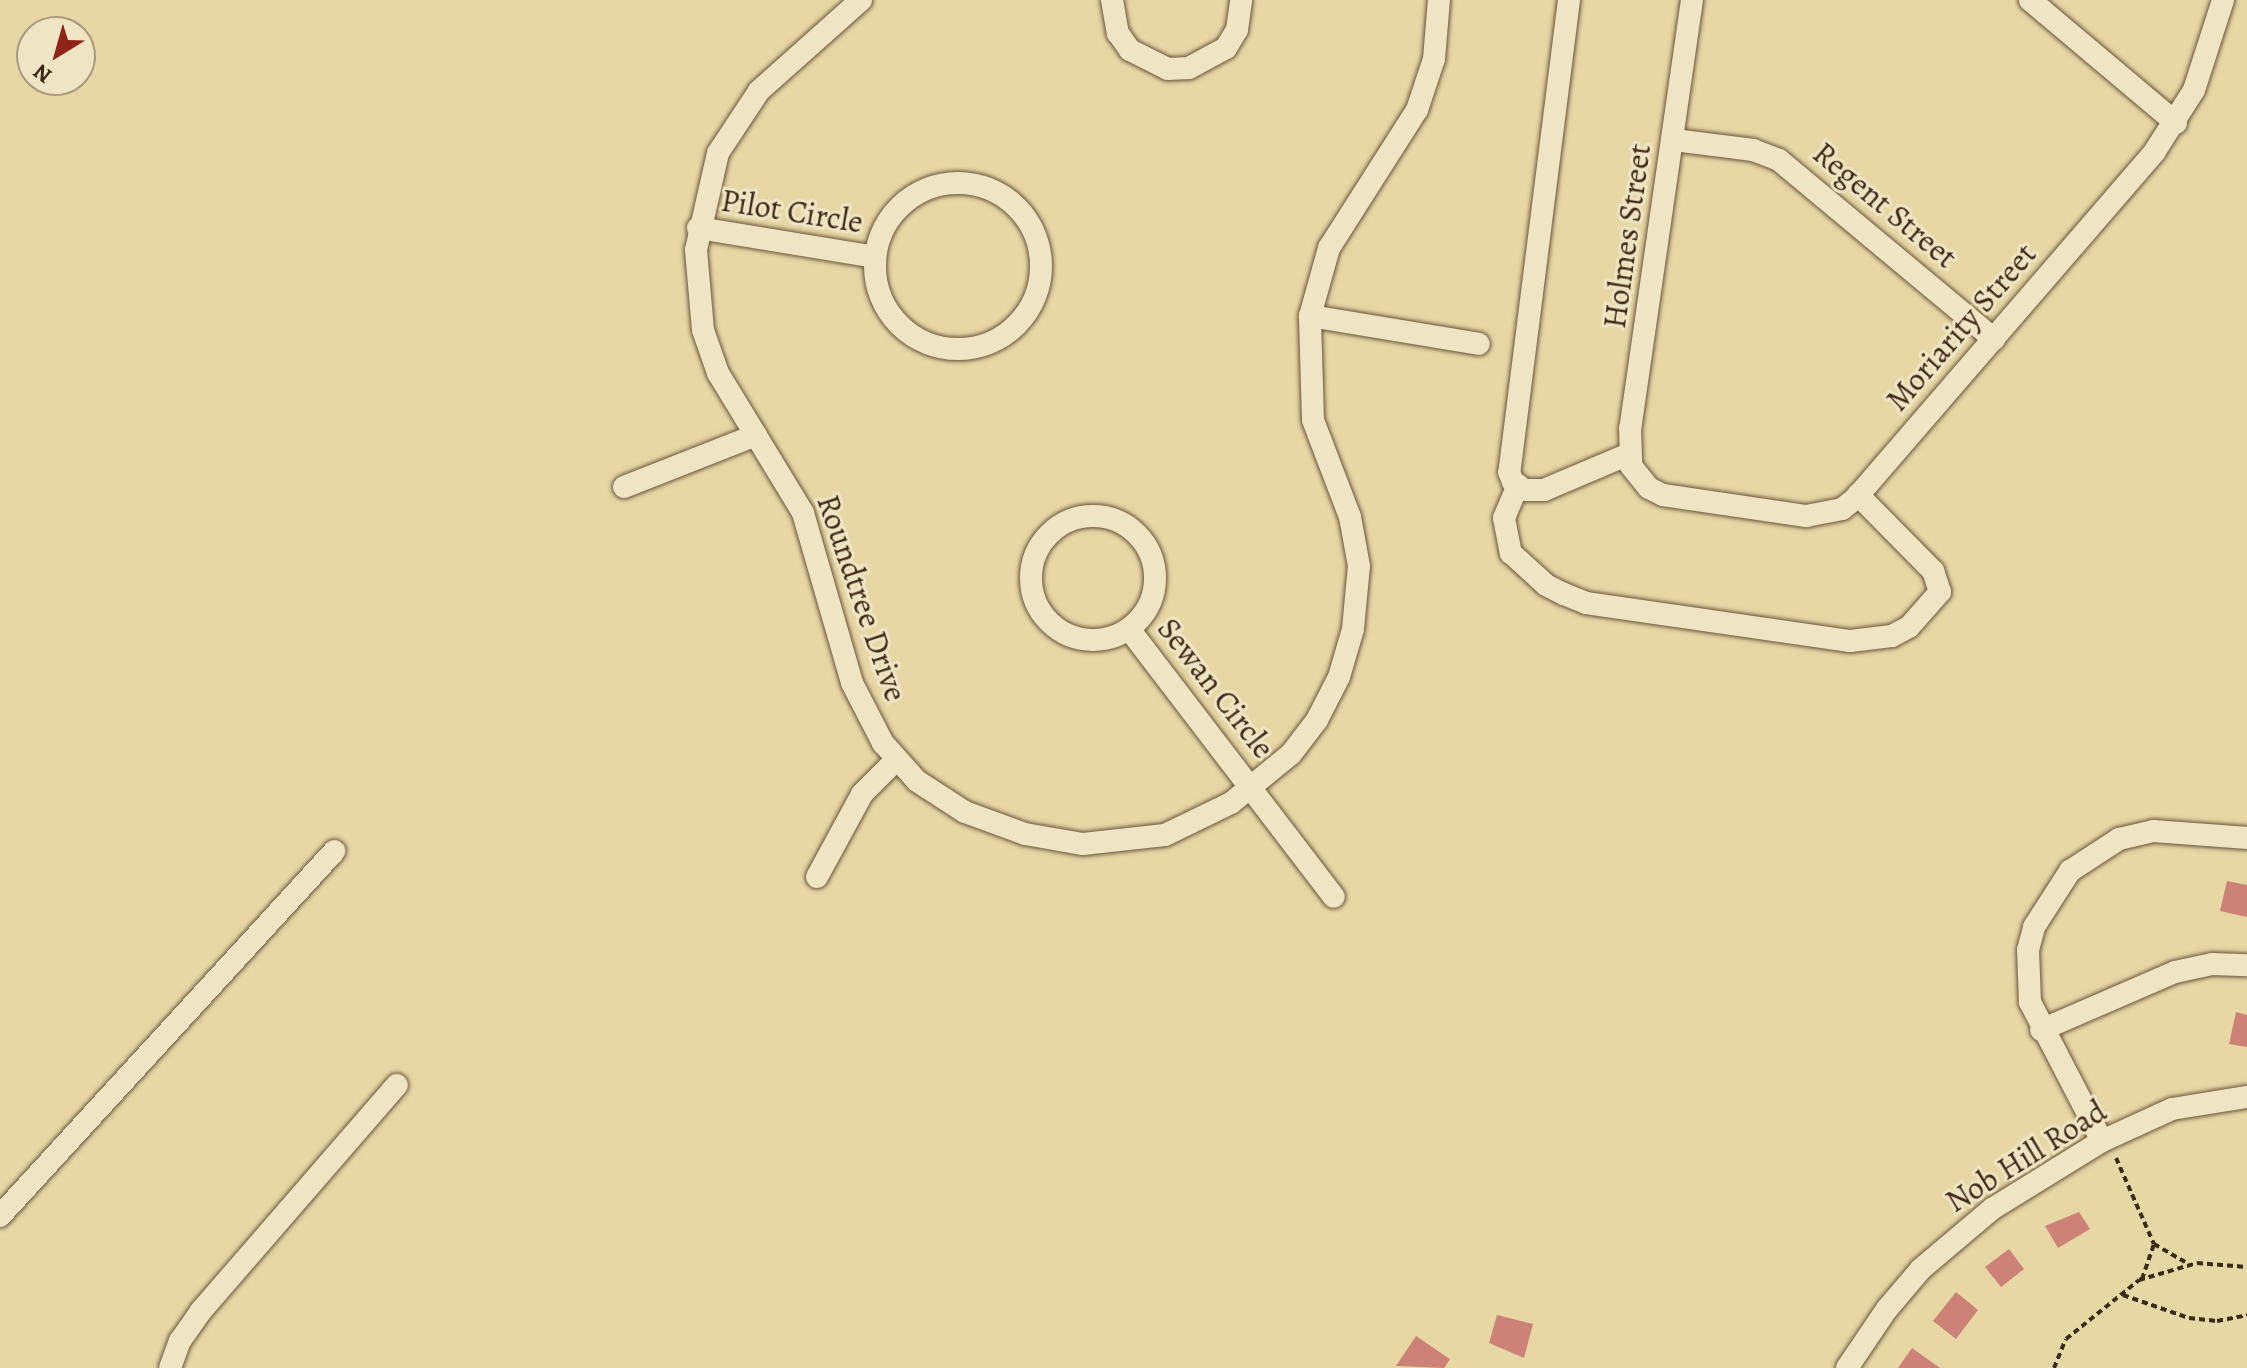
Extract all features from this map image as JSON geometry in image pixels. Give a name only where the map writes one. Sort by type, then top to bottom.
[{"type":"street","name":"Roundtree Drive","points":[[861,0],[779,71],[743,110],[714,163],[698,228],[695,276],[703,330],[718,373],[803,513],[852,683],[896,760],[965,812],[1025,834],[1083,844],[1165,835],[1209,816],[1253,787],[1291,754],[1317,720],[1339,677],[1357,607],[1359,566],[1350,517],[1310,400],[1310,316],[1329,248],[1417,110],[1434,59],[1439,0]]},
{"type":"street","points":[[1112,0],[1118,33],[1130,50],[1168,69],[1199,65],[1226,48],[1237,30],[1241,0]]},
{"type":"street","points":[[1569,0],[1509,472],[1518,485],[1544,490],[1629,454]]},
{"type":"street","name":"Holmes Street","points":[[1638,478],[1629,454],[1692,0]]},
{"type":"street","points":[[2030,0],[2176,123]]},
{"type":"street","name":"Moriarity Street","points":[[1638,478],[1663,495],[1806,516],[1842,509],[1858,495],[1994,339],[2176,123],[2194,90],[2223,0]]},
{"type":"street","name":"Regent Street","points":[[1674,140],[1753,150],[1779,160],[1994,339]]},
{"type":"street","name":"Pilot Circle","points":[[945,184],[972,184],[998,193],[1020,210],[1034,232],[1042,259],[1040,285],[1029,311],[1010,332],[986,345],[944,348],[906,332],[887,311],[877,285],[875,257],[890,220],[919,192],[945,184]]},
{"type":"street","name":"Pilot Circle","points":[[698,228],[875,257]]},
{"type":"street","points":[[1310,316],[1479,344]]},
{"type":"street","points":[[624,487],[756,435]]},
{"type":"street","points":[[1518,485],[1504,518],[1511,553],[1546,585],[1564,594],[1586,603],[1850,641],[1892,636],[1909,627],[1940,592],[1933,571],[1858,495]]},
{"type":"street","name":"Sewan Circle","points":[[1085,516],[1106,517],[1141,538],[1156,576],[1144,615],[1129,629],[1091,641],[1052,626],[1039,610],[1031,581],[1036,551],[1049,534],[1085,516]]},
{"type":"street","name":"Sewan Circle","points":[[1129,629],[1253,787],[1334,897]]},
{"type":"street","points":[[817,877],[862,794],[896,760]]},
{"type":"street","points":[[2109,1150],[2041,1030],[2030,1002],[2028,950],[2050,896],[2070,871],[2119,839],[2154,831],[2247,838]]},
{"type":"street","points":[[0,1216],[334,851]]},
{"type":"street","points":[[2041,1030],[2175,972],[2212,964],[2247,965]]},
{"type":"street","points":[[170,1368],[180,1341],[201,1311],[397,1085]]},
{"type":"street","name":"Nob Hill Road","points":[[1847,1368],[1887,1309],[1956,1236],[2109,1150],[2172,1109],[2247,1097]]},
{"type":"path","points":[[2109,1150],[2154,1244],[2190,1265]]},
{"type":"path","points":[[2142,1279],[2154,1244]]},
{"type":"path","points":[[2054,1368],[2066,1339],[2142,1279],[2190,1265],[2247,1267]]},
{"type":"path","points":[[2123,1295],[2189,1318],[2217,1321],[2247,1315]]},
{"type":"building","points":[[2227,881],[2247,885],[2247,917],[2220,911]]},
{"type":"building","points":[[2236,1012],[2247,1015],[2247,1047],[2229,1044]]},
{"type":"building","points":[[2079,1212],[2090,1229],[2058,1248],[2045,1226]]},
{"type":"building","points":[[2009,1249],[2024,1269],[2001,1287],[1985,1267]]},
{"type":"building","points":[[1956,1292],[1978,1310],[1956,1339],[1933,1321]]},
{"type":"building","points":[[1497,1315],[1533,1324],[1524,1358],[1489,1343]]},
{"type":"building","points":[[1416,1336],[1450,1359],[1444,1368],[1396,1366]]},
{"type":"building","points":[[1912,1348],[1940,1368],[1898,1368]]}]
